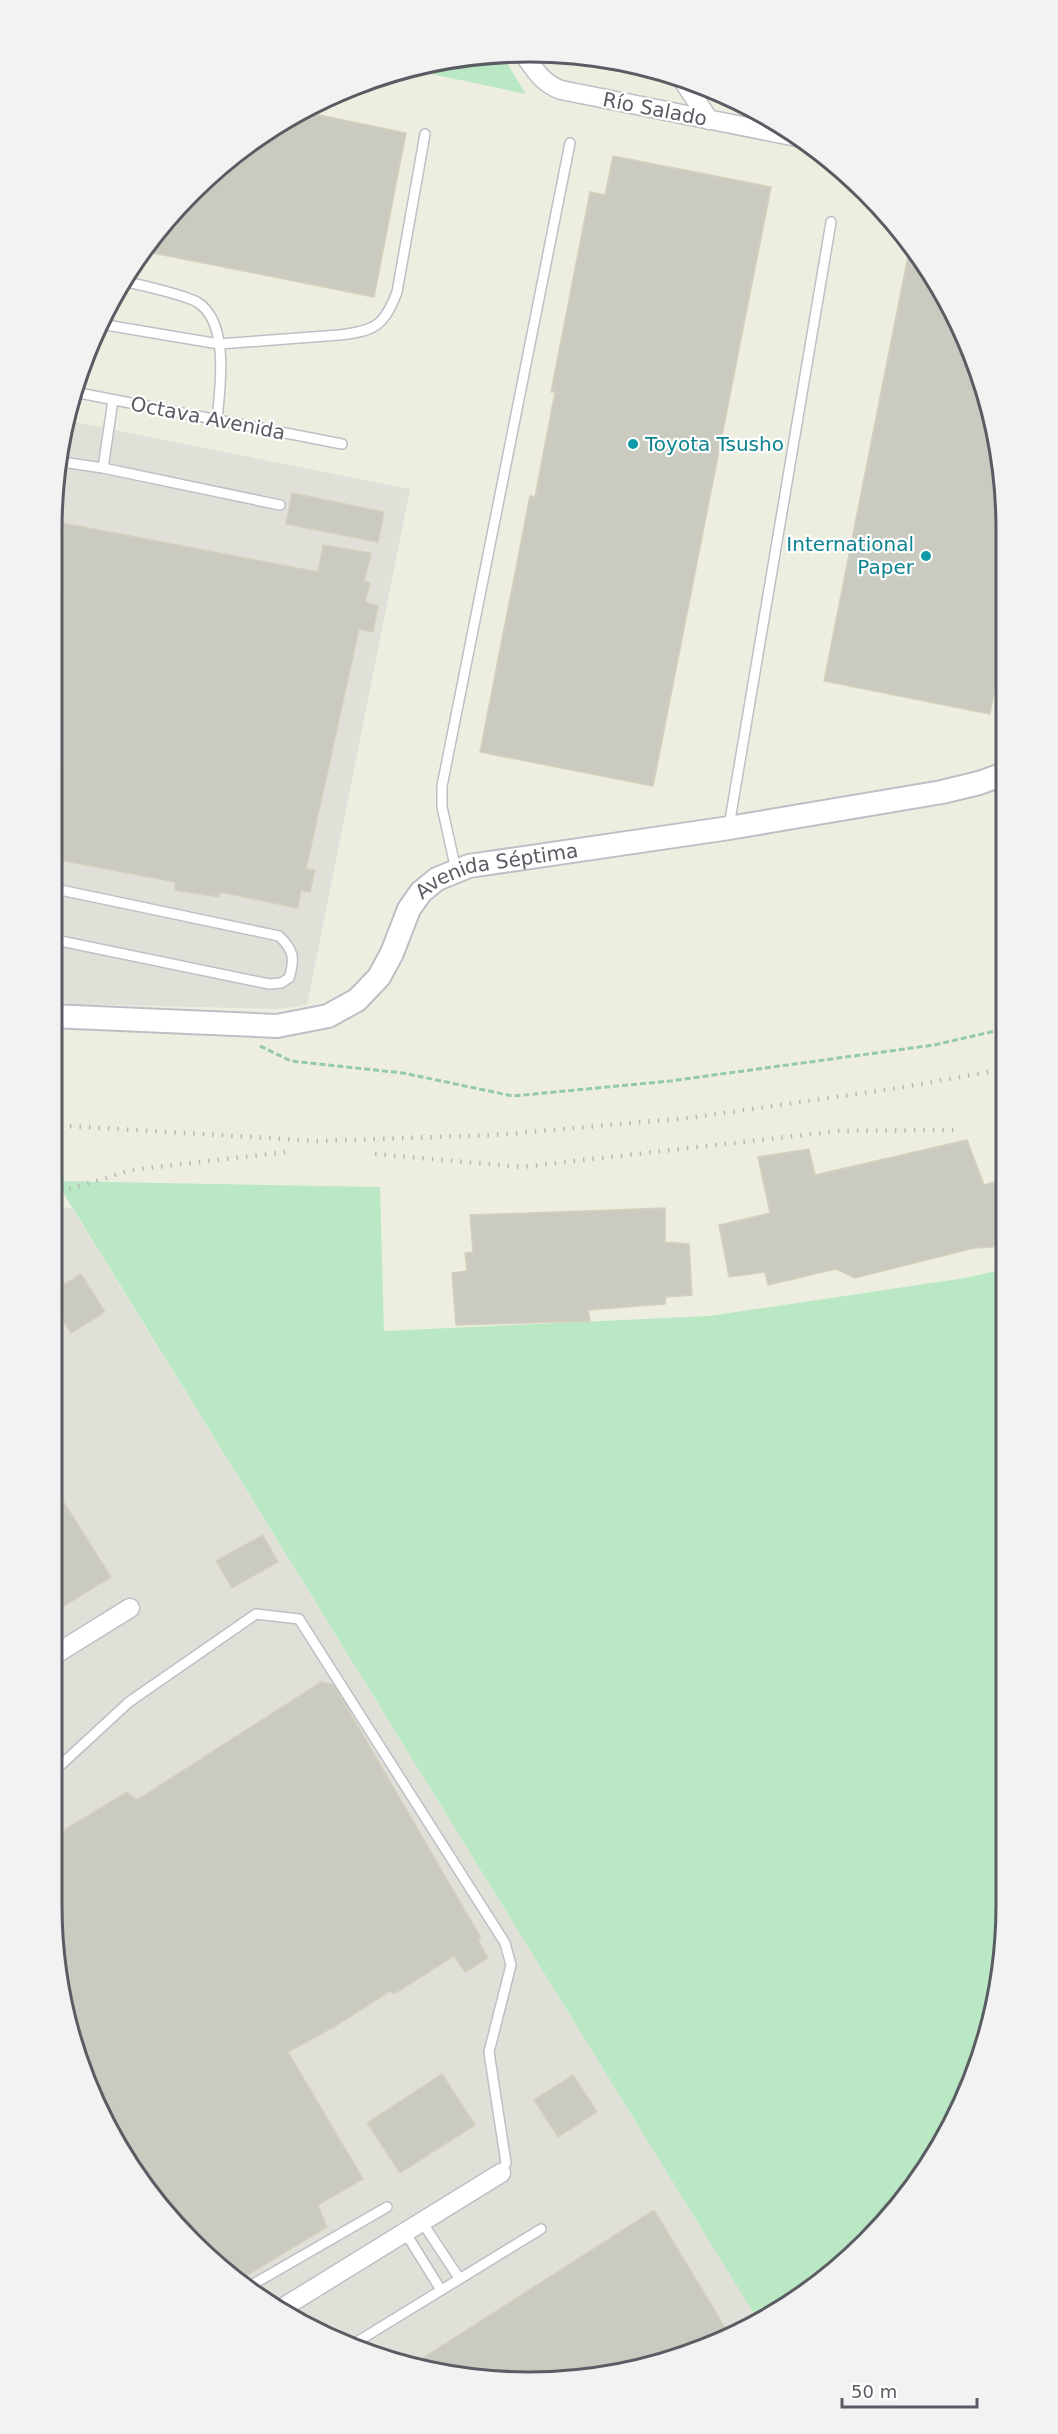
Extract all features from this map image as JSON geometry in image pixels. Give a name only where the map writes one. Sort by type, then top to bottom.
[{"type":"street","name":"Río Salado","points":[[530,62],[547,83],[561,90],[778,133]]},
{"type":"street","points":[[689,90],[709,120]]},
{"type":"street","name":"Avenida Séptima","points":[[62,1016],[277,1026],[328,1016],[357,1000],[379,977],[392,953],[409,909],[421,892],[437,879],[456,870],[493,861],[729,828],[942,792],[996,776]]},
{"type":"street","points":[[62,1650],[130,1608]]},
{"type":"street","points":[[287,2305],[501,2173]]},
{"type":"lane","points":[[108,325],[219,344],[358,333],[374,327],[389,314],[397,292],[426,134]]},
{"type":"lane","points":[[456,870],[444,817],[442,786],[570,143]]},
{"type":"lane","points":[[729,828],[831,222]]},
{"type":"lane","points":[[131,284],[197,303],[212,320],[219,344],[222,369],[217,420]]},
{"type":"lane","name":"Octava Avenida","points":[[81,394],[342,444]]},
{"type":"lane","points":[[103,468],[113,400]]},
{"type":"lane","points":[[66,463],[103,468],[280,505]]},
{"type":"lane","points":[[62,890],[279,936],[290,946],[293,954],[290,978],[281,983],[269,984],[62,941]]},
{"type":"lane","points":[[62,1764],[129,1702],[256,1614],[298,1619],[505,1943],[511,1965],[489,2052],[506,2163],[501,2173]]},
{"type":"lane","points":[[254,2283],[387,2207]]},
{"type":"lane","points":[[422,2222],[459,2278]]},
{"type":"lane","points":[[359,2340],[541,2229]]},
{"type":"lane","points":[[405,2232],[441,2290]]},
{"type":"path","points":[[250,1042],[291,1061],[403,1073],[513,1096],[670,1081],[922,1047],[996,1031]]},
{"type":"shaded area","points":[[74,422],[410,489],[307,1005],[275,1009],[62,1002],[62,529],[65,468]]},
{"type":"shaded area","points":[[62,1207],[72,1208],[754,2314],[679,2348],[650,2357],[590,2369],[498,2371],[438,2364],[408,2357],[350,2337],[295,2310],[269,2294],[244,2276],[198,2236],[158,2189],[63,1937]]},
{"type":"green space","points":[[507,63],[526,94],[426,73],[468,65]]},
{"type":"green space","points":[[62,1181],[380,1187],[384,1331],[709,1316],[965,1278],[996,1271],[996,1905],[993,1966],[988,1996],[981,2026],[961,2084],[934,2139],[900,2190],[860,2236],[814,2276],[754,2314],[62,1191]]},
{"type":"building","points":[[314,114],[406,133],[374,297],[152,253],[198,198],[244,158],[269,140]]},
{"type":"building","name":"Toyota Tsusho","points":[[613,156],[771,187],[653,786],[480,752],[530,496],[535,497],[555,392],[551,392],[590,192],[605,195]]},
{"type":"building","name":"International Paper","points":[[908,255],[934,295],[961,350],[981,408],[988,438],[993,468],[996,529],[996,682],[990,714],[824,681]]},
{"type":"building","points":[[292,493],[384,512],[378,542],[286,524]]},
{"type":"building","points":[[62,523],[318,572],[323,545],[371,553],[364,581],[370,583],[365,602],[378,606],[373,632],[359,629],[306,869],[315,870],[310,892],[301,890],[298,908],[220,892],[219,897],[175,890],[175,882],[62,860]]},
{"type":"building","points":[[967,1140],[984,1185],[996,1182],[996,1245],[974,1248],[855,1278],[836,1269],[768,1285],[765,1272],[729,1277],[719,1225],[770,1213],[758,1157],[809,1149],[815,1175]]},
{"type":"building","points":[[665,1208],[665,1242],[689,1244],[692,1295],[666,1297],[665,1304],[588,1310],[590,1321],[456,1325],[452,1273],[467,1271],[465,1253],[473,1252],[470,1215]]},
{"type":"building","points":[[81,1274],[105,1312],[71,1333],[62,1319],[62,1285]]},
{"type":"building","points":[[62,1499],[111,1577],[62,1607]]},
{"type":"building","points":[[263,1535],[278,1562],[232,1588],[216,1561]]},
{"type":"building","points":[[321,1682],[334,1685],[481,1938],[478,1940],[488,1958],[465,1972],[454,1956],[394,1994],[390,1991],[334,2027],[288,2052],[363,2179],[318,2205],[327,2227],[245,2277],[198,2236],[158,2190],[140,2165],[124,2139],[97,2084],[77,2026],[70,1996],[63,1936],[62,1831],[127,1792],[137,1800]]},
{"type":"building","points":[[442,2074],[475,2125],[400,2173],[367,2123]]},
{"type":"building","points":[[573,2075],[597,2112],[558,2137],[534,2100]]},
{"type":"building","points":[[654,2210],[726,2329],[650,2357],[590,2369],[498,2371],[468,2369],[420,2360]]},
{"type":"railway","points":[[62,1126],[318,1141],[495,1135],[689,1118],[898,1088],[996,1071]]},
{"type":"railway","points":[[375,1154],[522,1167],[839,1131],[955,1130]]},
{"type":"railway","points":[[62,1192],[131,1170],[286,1152]]},
{"type":"place","name":"Toyota Tsusho","points":[[633,444]]},
{"type":"place","name":"International Paper","points":[[926,556]]}]
